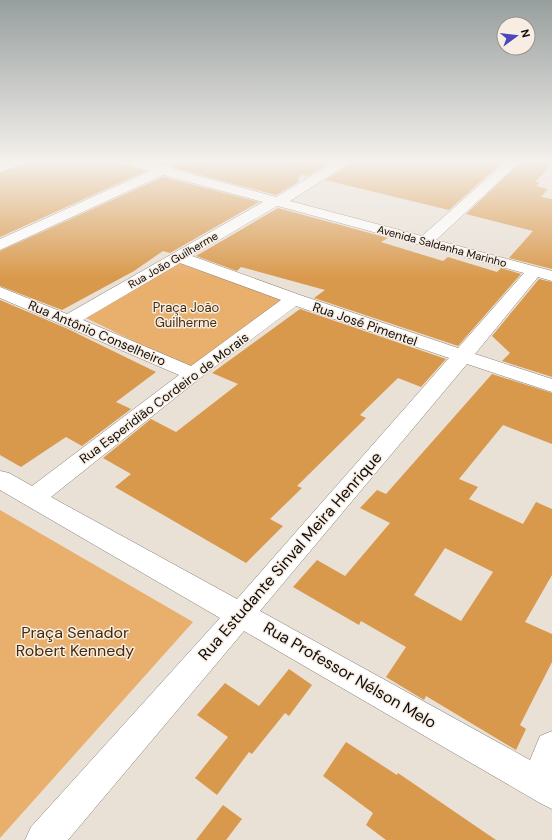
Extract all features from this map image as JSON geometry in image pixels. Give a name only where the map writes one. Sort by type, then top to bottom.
[{"type":"street","points":[[0,245],[98,199]]},
{"type":"street","name":"Avenida Saldanha Marinho","points":[[270,199],[543,274]]},
{"type":"street","name":"Rua João Guilherme","points":[[70,320],[280,199]]},
{"type":"street","points":[[425,241],[472,199]]},
{"type":"street","name":"Rua José Pimentel","points":[[179,257],[461,357],[552,386]]},
{"type":"street","name":"Rua Estudante Sinval Meira Henrique","points":[[44,840],[241,614],[461,357],[543,274]]},
{"type":"street","name":"Rua Antônio Conselheiro","points":[[0,292],[70,320],[193,374]]},
{"type":"street","name":"Rua Esperidião Cordeiro de Morais","points":[[33,498],[193,374],[294,299]]},
{"type":"street","name":"Rua Professor Nélson Melo","points":[[0,479],[545,786]]},
{"type":"street","points":[[545,786],[552,747]]},
{"type":"green space","name":"Praça João Guilherme","points":[[177,262],[288,299],[191,369],[84,317]]},
{"type":"green space","name":"Praça Senador Robert Kennedy","points":[[0,510],[193,622],[0,838]]},
{"type":"building","points":[[0,199],[84,199],[0,237]]},
{"type":"building","points":[[114,199],[248,199],[259,202],[170,253],[163,251],[134,271],[62,310],[0,286],[0,251]]},
{"type":"building","points":[[404,199],[461,199],[449,210]]},
{"type":"building","points":[[482,199],[552,199],[552,269],[509,258],[533,231],[466,214]]},
{"type":"building","points":[[278,208],[388,238],[381,242],[443,261],[448,257],[497,272],[501,268],[521,274],[458,346],[314,298],[325,290],[241,267],[237,271],[196,256]]},
{"type":"building","points":[[539,279],[552,282],[552,377],[502,361],[510,353],[492,336]]},
{"type":"building","points":[[0,300],[68,329],[156,372],[116,402],[131,409],[82,446],[66,437],[21,467],[0,455]]},
{"type":"building","points":[[300,309],[446,359],[421,387],[398,378],[360,415],[366,418],[297,486],[302,488],[270,519],[283,526],[246,563],[115,487],[131,474],[103,458],[151,419],[176,432],[238,384],[212,373]]},
{"type":"building","points":[[492,374],[552,393],[552,444],[503,425],[459,479],[478,487],[469,499],[523,524],[536,502],[552,509],[552,575],[525,622],[552,634],[552,662],[520,725],[526,729],[516,750],[426,696],[424,700],[386,677],[406,647],[361,621],[359,625],[293,587],[317,560],[345,576],[390,523],[360,508],[377,490],[386,494]],"holes":[[[445,548],[493,572],[461,621],[414,595]]]},
{"type":"building","points":[[289,669],[312,685],[289,716],[285,713],[252,754],[249,752],[217,795],[195,778],[228,737],[197,715],[225,683],[259,706]]},
{"type":"building","points":[[346,742],[397,775],[398,773],[496,840],[386,840],[366,825],[373,813],[323,776]]},
{"type":"building","points":[[223,805],[242,819],[226,840],[196,840]]}]
